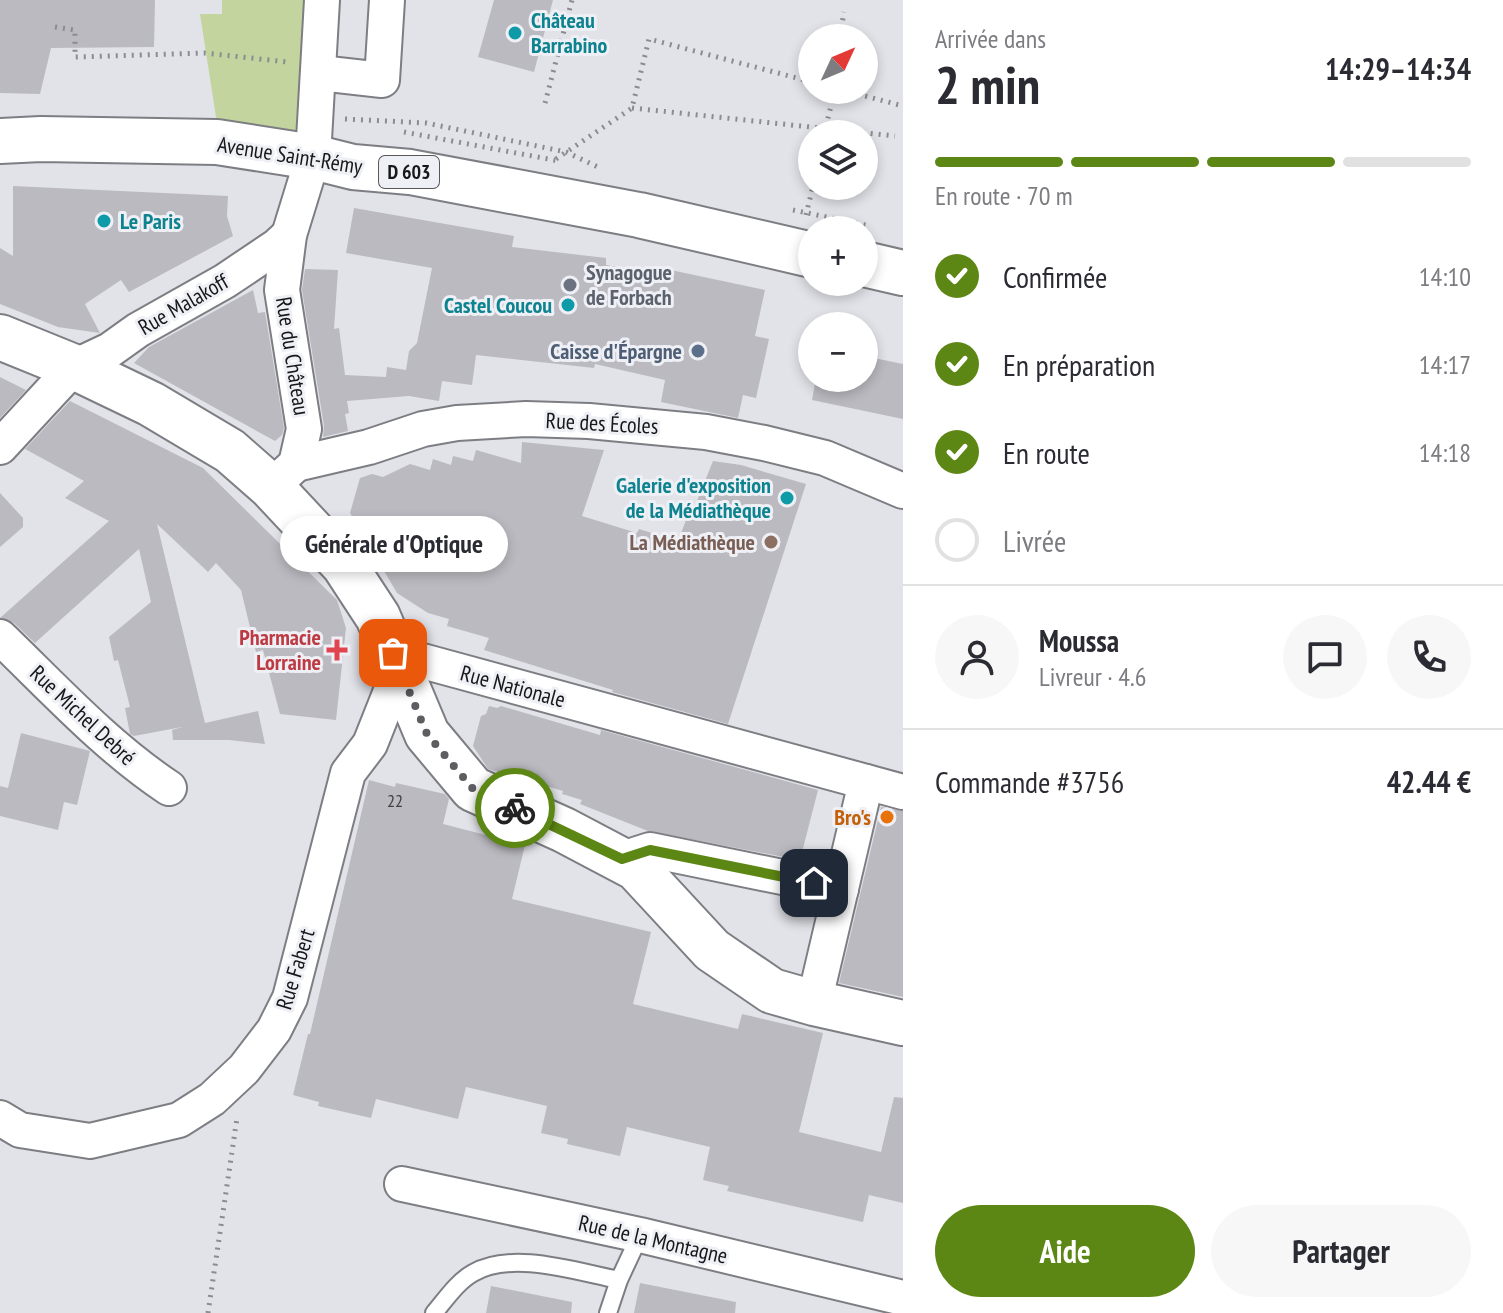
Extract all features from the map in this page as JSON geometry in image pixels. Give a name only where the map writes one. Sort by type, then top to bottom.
[{"type":"street","name":"Rue du Château","points":[[284,476],[304,429],[282,290],[289,235],[313,157],[322,0]]},
{"type":"street","points":[[320,70],[382,80],[387,0]]},
{"type":"street","name":"Avenue Saint-Rémy","points":[[0,141],[217,142],[313,157],[353,167],[410,172],[639,215],[798,238]]},
{"type":"street","name":"Rue Malakoff","points":[[74,367],[110,350],[138,330],[225,281],[289,235]]},
{"type":"street","points":[[878,267],[903,273]]},
{"type":"street","points":[[0,337],[74,367],[151,404],[230,451],[284,476],[378,617],[392,678],[427,734],[473,789],[636,868],[712,950],[772,991],[903,1023]]},
{"type":"street","points":[[0,447],[74,367]]},
{"type":"street","name":"Rue des Écoles","points":[[284,476],[423,429],[457,423],[526,419],[589,421],[706,432],[764,443],[825,458],[903,491]]},
{"type":"street","name":"Rue Michel Debré","points":[[0,637],[132,763],[169,788]]},
{"type":"street","name":"Rue Fabert","points":[[0,1118],[20,1130],[90,1141],[102,1139],[179,1120],[212,1099],[244,1069],[274,1030],[290,998],[348,773],[370,744],[392,678]]},
{"type":"street","name":"Rue Nationale","points":[[392,678],[903,792]]},
{"type":"street","points":[[370,744],[427,734]]},
{"type":"street","points":[[814,1003],[866,782]]},
{"type":"street","points":[[622,859],[650,850],[841,889]]},
{"type":"street","name":"Rue de la Montagne","points":[[402,1184],[640,1235],[903,1298]]},
{"type":"lane","points":[[608,1313],[640,1235]]},
{"type":"lane","points":[[434,1313],[456,1286],[474,1272],[505,1262],[619,1280]]},
{"type":"path","points":[[545,103],[572,0]]},
{"type":"path","points":[[842,24],[844,12]]},
{"type":"path","points":[[55,27],[75,30],[75,57],[204,53],[320,70]]},
{"type":"path","points":[[632,108],[649,39],[798,78]]},
{"type":"path","points":[[878,99],[903,106]]},
{"type":"path","points":[[556,159],[632,108],[798,129]]},
{"type":"path","points":[[878,135],[895,136]]},
{"type":"path","points":[[208,1313],[244,1069]]},
{"type":"green space","points":[[222,0],[320,0],[309,140],[218,130],[200,14],[222,14]]},
{"type":"building","points":[[0,0],[155,0],[154,47],[51,48],[40,94],[0,93]]},
{"type":"building","name":"Château Barrabino","points":[[494,0],[553,0],[534,72],[478,57]]},
{"type":"building","points":[[13,186],[228,196],[227,216],[233,236],[129,292],[121,280],[85,304],[100,333],[58,327],[0,304],[0,248],[13,256]]},
{"type":"building","points":[[354,208],[514,236],[512,247],[606,258],[606,265],[665,276],[666,269],[765,290],[755,336],[769,339],[756,398],[743,395],[738,418],[661,402],[665,380],[595,364],[594,368],[476,355],[472,385],[442,381],[439,401],[409,396],[347,401],[349,413],[345,414],[348,431],[323,437],[324,426],[302,290],[305,269],[338,270],[334,329],[339,328],[345,375],[386,377],[387,367],[406,370],[409,351],[417,343],[432,268],[346,253]]},
{"type":"building","points":[[253,290],[258,313],[265,312],[284,428],[275,441],[134,363],[149,347]]},
{"type":"building","points":[[878,359],[903,364],[903,419],[812,400],[813,392],[878,392]]},
{"type":"building","points":[[0,377],[26,390],[0,418]]},
{"type":"building","points":[[70,401],[203,468],[337,600],[346,628],[336,720],[280,714],[263,650],[256,652],[241,590],[216,563],[208,572],[157,524],[205,723],[258,711],[265,744],[229,740],[173,740],[172,730],[182,727],[134,736],[130,734],[125,708],[130,707],[109,637],[151,602],[139,549],[35,643],[14,623],[0,618],[109,521],[65,498],[84,481],[25,449]]},
{"type":"building","points":[[522,442],[604,450],[582,516],[637,533],[639,529],[678,541],[713,461],[741,465],[806,484],[728,724],[612,692],[484,650],[489,638],[447,626],[449,619],[428,613],[397,593],[350,513],[360,478],[372,474],[383,477],[410,464],[430,470],[433,459],[451,465],[453,456],[473,461],[476,450],[521,463]]},
{"type":"building","points":[[0,493],[23,518],[23,527],[0,547]]},
{"type":"building","points":[[489,706],[501,706],[600,735],[601,730],[818,790],[800,860],[648,831],[580,804],[582,800],[562,794],[563,791],[488,769],[473,746],[481,716],[486,714]]},
{"type":"building","points":[[21,733],[90,751],[77,805],[64,802],[58,830],[0,816],[0,786],[8,788]]},
{"type":"building","points":[[369,780],[445,794],[449,799],[443,824],[525,845],[512,899],[651,932],[633,1004],[738,1029],[742,1014],[823,1033],[799,1132],[881,1152],[894,1097],[903,1098],[903,1203],[869,1195],[863,1222],[727,1191],[729,1186],[703,1180],[710,1147],[627,1127],[620,1156],[567,1144],[568,1139],[541,1133],[547,1106],[466,1087],[458,1119],[376,1099],[371,1118],[318,1106],[319,1102],[293,1095]]},
{"type":"building","points":[[881,807],[903,811],[903,997],[839,983]]},
{"type":"building","points":[[640,1283],[736,1302],[735,1313],[634,1313]]},
{"type":"building","points":[[491,1286],[572,1302],[571,1313],[486,1313]]},
{"type":"way so far","points":[[393,653],[427,734],[473,789],[515,808]]},
{"type":"place","name":"Château Barrabino","points":[[515,33]]},
{"type":"place","name":"Le Paris","points":[[104,221]]},
{"type":"place","name":"Synagogue de Forbach","points":[[570,285]]},
{"type":"place","name":"Castel Coucou","points":[[568,305]]},
{"type":"place","name":"Caisse d'Épargne","points":[[698,351]]},
{"type":"place","name":"Galerie d'exposition de la Médiathèque","points":[[787,498]]},
{"type":"place","name":"La Médiathèque","points":[[771,542]]},
{"type":"place","name":"Pharmacie Lorraine","points":[[337,650]]},
{"type":"place","name":"Générale d'Optique","points":[[393,653]]},
{"type":"place","name":"Bro's","points":[[887,817]]},
{"type":"route","points":[[515,808],[622,859],[650,850],[814,883]]}]
